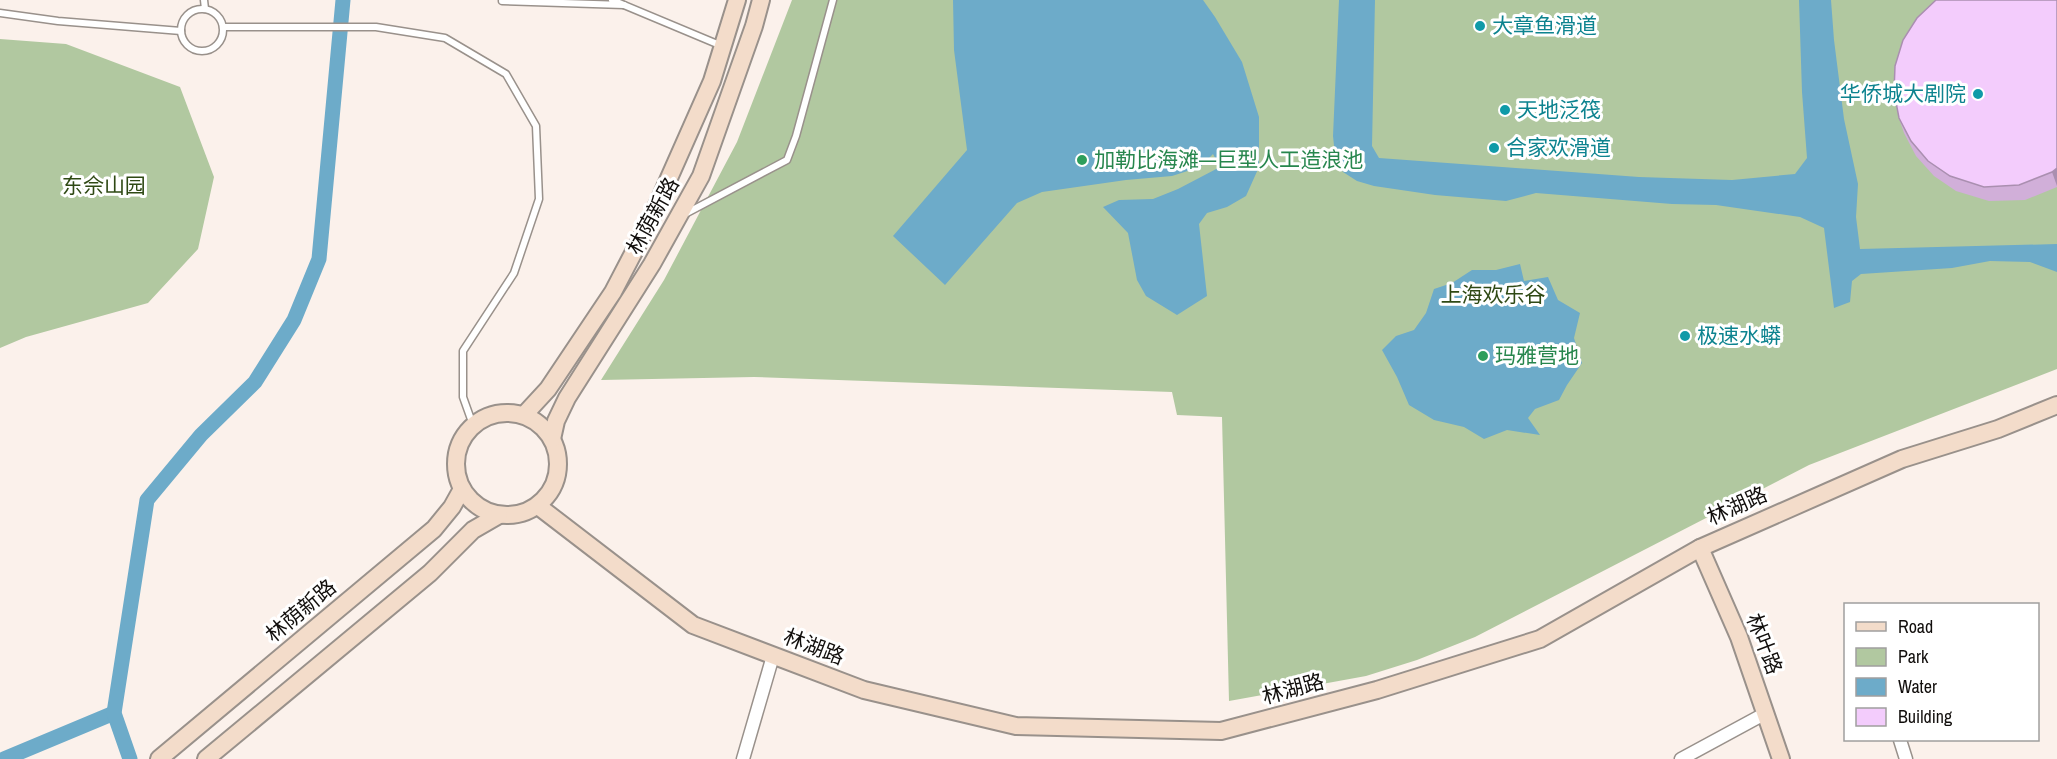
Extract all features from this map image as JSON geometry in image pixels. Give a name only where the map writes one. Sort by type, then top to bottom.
[{"type":"main road","name":"林荫新路","points":[[524,415],[548,389],[613,292],[650,221],[712,81],[736,0]]},
{"type":"main road","name":"林荫新路","points":[[538,506],[550,494],[557,478],[559,461],[552,439],[556,421],[567,398],[652,264],[701,176],[761,0]]},
{"type":"main road","name":"林湖路","points":[[538,506],[693,625],[864,690],[1016,726],[1221,731],[1377,690],[1540,639],[1700,548],[1836,486],[1902,459],[1998,429],[2057,405]]},
{"type":"main road","points":[[538,506],[522,514],[489,513],[474,504],[462,489],[456,476],[455,459],[459,443],[473,425],[482,418],[498,413],[524,415],[546,429],[552,439]]},
{"type":"main road","name":"林荫新路","points":[[159,759],[434,529],[452,507],[462,489]]},
{"type":"main road","points":[[206,759],[430,573],[473,530],[499,515]]},
{"type":"main road","name":"林叶路","points":[[1700,548],[1739,637],[1781,759]]},
{"type":"street","points":[[743,759],[773,656]]},
{"type":"street","points":[[1681,759],[1766,713]]},
{"type":"street","points":[[1900,741],[1906,759]]},
{"type":"lane","points":[[204,0],[205,9]]},
{"type":"lane","points":[[612,0],[723,47]]},
{"type":"lane","points":[[677,219],[787,160],[796,136],[833,0]]},
{"type":"lane","points":[[502,1],[624,5]]},
{"type":"lane","points":[[205,9],[218,15],[223,27],[223,33],[217,44],[206,50],[193,48],[187,44],[181,31],[185,17],[190,12],[205,9]]},
{"type":"lane","points":[[0,13],[58,21],[181,31]]},
{"type":"lane","points":[[223,27],[376,27],[445,38],[506,74],[536,126],[539,199],[514,273],[462,351],[462,398],[473,425]]},
{"type":"green space","name":"上海欢乐谷","points":[[792,0],[2057,0],[2057,369],[1809,465],[1475,637],[1417,660],[1366,676],[1229,701],[1222,417],[1177,415],[1172,392],[754,377],[601,380],[664,280],[737,142]]},
{"type":"green space","name":"东佘山园","points":[[0,39],[66,44],[180,87],[214,177],[198,249],[148,303],[26,337],[0,348]]},
{"type":"water","name":"加勒比海滩—巨型人工造浪池","points":[[953,0],[1203,0],[1242,62],[1259,117],[1259,167],[1246,196],[1227,207],[1207,213],[1199,224],[1207,296],[1177,315],[1146,296],[1137,280],[1128,233],[1103,207],[1119,200],[1153,199],[1178,189],[1220,167],[1213,154],[1200,167],[1172,176],[1042,192],[1017,203],[945,285],[893,236],[967,150],[954,50]]},
{"type":"water","points":[[1339,0],[1375,0],[1372,146],[1379,158],[1639,177],[1732,180],[1795,174],[1807,158],[1799,0],[1831,0],[1844,119],[1858,184],[1856,217],[1860,249],[2057,244],[2057,272],[2030,262],[1990,261],[1952,268],[1861,274],[1852,281],[1850,302],[1834,308],[1824,228],[1800,217],[1716,205],[1672,204],[1536,193],[1506,201],[1435,195],[1374,186],[1357,181],[1343,172],[1335,155],[1333,136]]},
{"type":"water","name":"玛雅营地","points":[[1520,264],[1524,281],[1548,277],[1558,300],[1580,313],[1574,338],[1582,363],[1559,400],[1535,409],[1528,418],[1540,435],[1507,430],[1484,439],[1464,427],[1434,420],[1409,405],[1382,350],[1396,336],[1414,330],[1426,313],[1434,289],[1452,283],[1472,270],[1496,270]]},
{"type":"building","name":"华侨城大剧院","points":[[1936,0],[2057,0],[2057,168],[2052,172],[2019,185],[1984,187],[1950,176],[1928,161],[1911,141],[1899,118],[1894,92],[1895,66],[1903,40],[1917,18]]},
{"type":"waterway","points":[[130,759],[114,713],[147,500],[201,435],[255,382],[294,320],[319,259],[343,0]]},
{"type":"waterway","points":[[4,759],[114,713]]},
{"type":"place","name":"大章鱼滑道","points":[[1480,26]]},
{"type":"place","name":"华侨城大剧院","points":[[1978,94]]},
{"type":"place","name":"天地泛筏","points":[[1505,110]]},
{"type":"place","name":"合家欢滑道","points":[[1494,148]]},
{"type":"place","name":"加勒比海滩—巨型人工造浪池","points":[[1082,160]]},
{"type":"place","name":"极速水蟒","points":[[1685,336]]},
{"type":"place","name":"玛雅营地","points":[[1483,356]]}]
